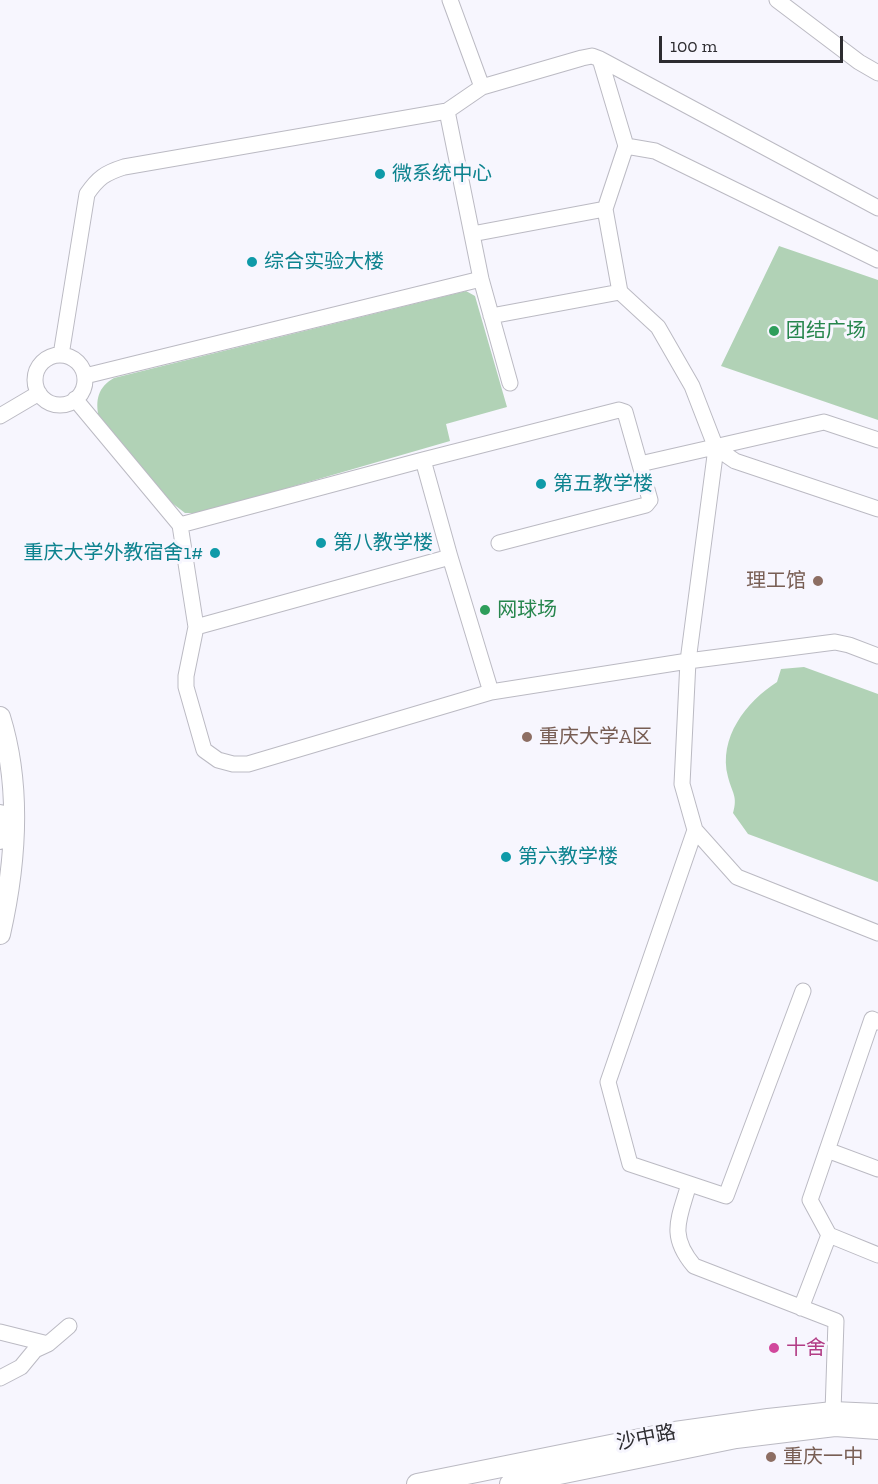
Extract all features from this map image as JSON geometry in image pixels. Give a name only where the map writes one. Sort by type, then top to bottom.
[{"type":"main road","points":[[0,717],[7,739],[10,762],[15,835],[10,885],[0,934]]},
{"type":"main road","points":[[0,815],[0,839]]},
{"type":"main road","name":"沙中路","points":[[417,1484],[675,1432],[833,1412],[878,1414]]},
{"type":"main road","name":"沙中路","points":[[510,1484],[736,1437],[835,1426],[878,1429]]},
{"type":"street","points":[[450,0],[482,87]]},
{"type":"street","points":[[777,0],[859,62],[878,73]]},
{"type":"street","points":[[61,355],[87,194],[96,181],[103,176],[124,167],[447,111],[482,87],[592,56],[878,208]]},
{"type":"street","points":[[600,59],[626,146],[604,209],[620,292],[658,327],[692,386],[716,448],[688,661],[682,784],[695,830],[737,877],[878,933]]},
{"type":"street","points":[[447,111],[480,279],[510,383]]},
{"type":"street","points":[[626,146],[655,152],[878,260]]},
{"type":"street","points":[[472,234],[604,209]]},
{"type":"street","points":[[85,376],[480,279]]},
{"type":"street","points":[[491,316],[620,292]]},
{"type":"street","points":[[61,355],[77,362],[85,376],[84,385],[75,399],[59,405],[43,399],[35,378],[41,364],[46,359],[61,355]]},
{"type":"street","points":[[0,416],[39,393]]},
{"type":"street","points":[[75,399],[180,525],[196,627],[186,676],[186,687],[204,750],[218,760],[233,764],[249,764],[491,692],[688,661],[834,642],[878,656]]},
{"type":"street","points":[[180,525],[423,459],[619,410],[625,412],[650,500],[646,505],[499,543]]},
{"type":"street","points":[[640,464],[824,422],[878,440]]},
{"type":"street","points":[[716,448],[735,461],[878,509]]},
{"type":"street","points":[[423,459],[491,692]]},
{"type":"street","points":[[196,627],[450,557]]},
{"type":"street","points":[[695,830],[608,1082],[630,1164],[726,1196],[803,991]]},
{"type":"street","points":[[878,1022],[872,1019],[810,1200],[829,1235],[878,1255]]},
{"type":"street","points":[[827,1150],[878,1169]]},
{"type":"street","points":[[689,1184],[676,1227],[684,1254],[694,1266],[836,1321],[833,1412]]},
{"type":"street","points":[[801,1308],[829,1235]]},
{"type":"street","points":[[0,1378],[21,1367],[34,1350],[48,1344],[69,1326]]},
{"type":"street","points":[[0,1332],[48,1344]]},
{"type":"green space","points":[[779,246],[878,280],[878,420],[721,366]]},
{"type":"green space","points":[[466,291],[475,296],[507,407],[446,424],[450,441],[201,513],[185,513],[172,503],[99,418],[97,405],[99,395],[104,386],[114,378]]},
{"type":"green space","points":[[804,667],[878,694],[878,882],[748,834],[733,813],[735,798],[726,763],[727,749],[737,722],[755,700],[777,682],[781,669]]},
{"type":"place","name":"微系统中心","points":[[380,174]]},
{"type":"place","name":"综合实验大楼","points":[[252,262]]},
{"type":"place","name":"团结广场","points":[[774,331]]},
{"type":"place","name":"第五教学楼","points":[[541,484]]},
{"type":"place","name":"第八教学楼","points":[[321,543]]},
{"type":"place","name":"重庆大学外教宿舍1#","points":[[215,553]]},
{"type":"place","name":"理工馆","points":[[818,581]]},
{"type":"place","name":"网球场","points":[[485,610]]},
{"type":"place","name":"重庆大学A区","points":[[527,737]]},
{"type":"place","name":"第六教学楼","points":[[506,857]]},
{"type":"place","name":"十舍","points":[[774,1348]]},
{"type":"place","name":"重庆一中","points":[[771,1457]]}]
